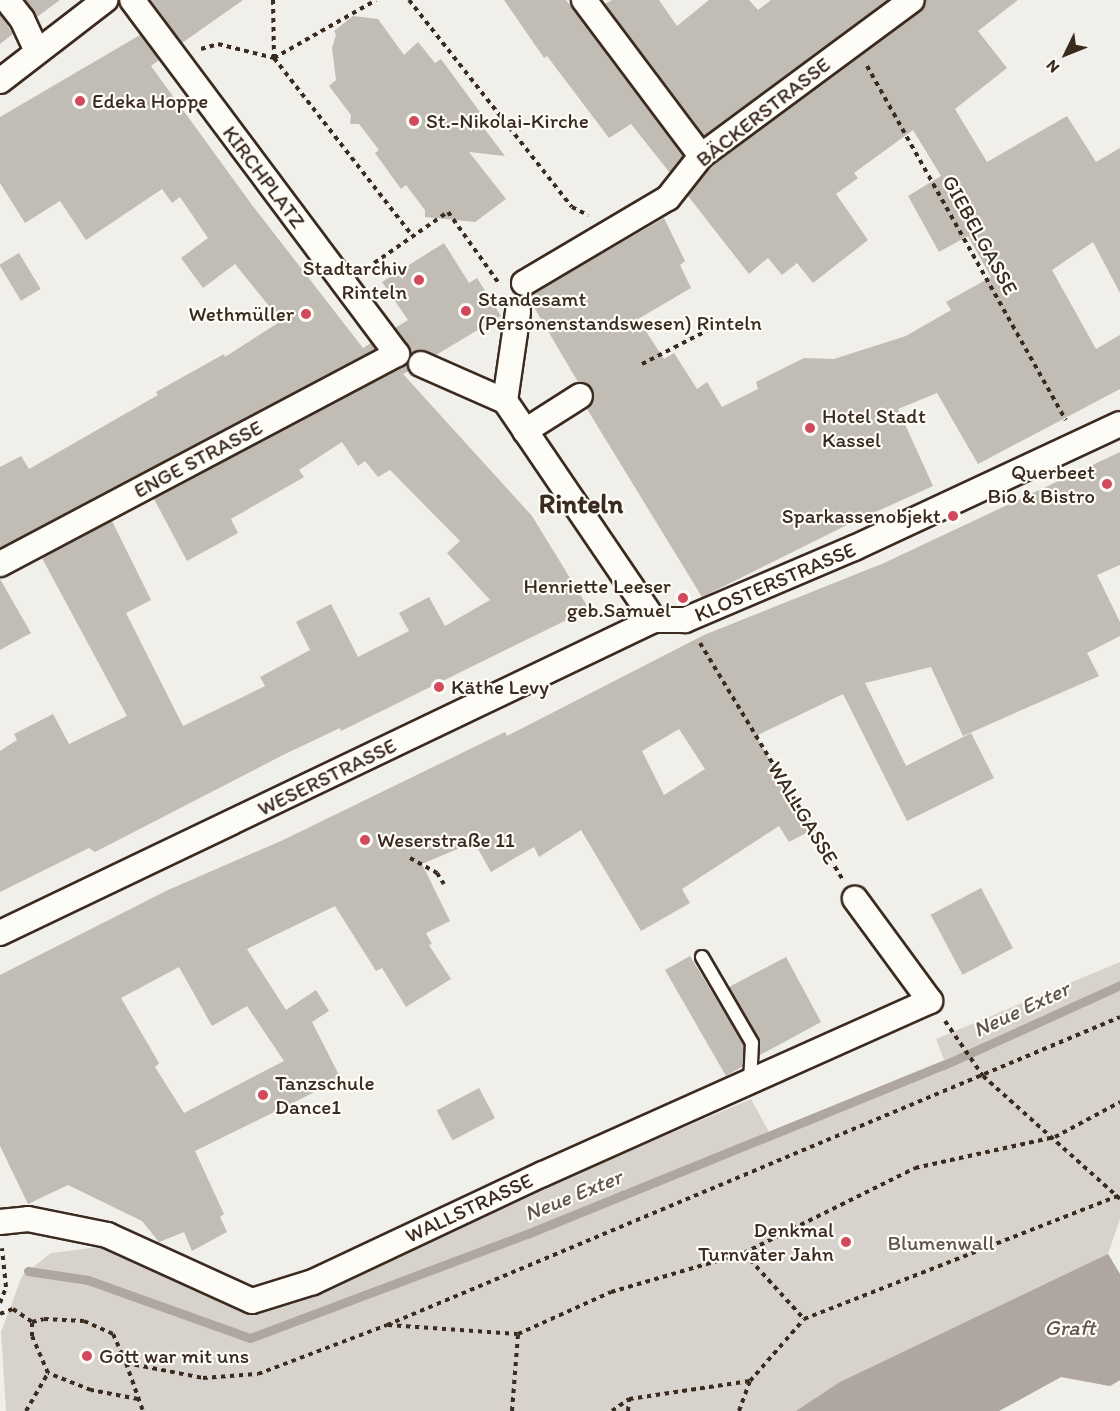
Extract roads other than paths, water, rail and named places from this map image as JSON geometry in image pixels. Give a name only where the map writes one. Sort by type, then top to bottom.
[{"type":"street","points":[[7,0],[22,19],[37,51]]},
{"type":"street","points":[[0,81],[105,0]]},
{"type":"street","name":"KIRCHPLATZ","points":[[132,0],[397,354]]},
{"type":"street","points":[[584,0],[701,156]]},
{"type":"street","name":"BÄCKERSTRASSE","points":[[514,286],[668,198],[701,156],[912,0]]},
{"type":"street","points":[[506,401],[518,312]]},
{"type":"street","name":"ENGE STRASSE","points":[[0,564],[397,354]]},
{"type":"street","points":[[421,364],[506,401],[654,620]]},
{"type":"street","points":[[525,430],[580,396]]},
{"type":"street","name":"KLOSTERSTRASSE","points":[[654,620],[685,620],[855,548],[1120,424]]},
{"type":"street","name":"WESERSTRASSE","points":[[0,933],[654,620]]},
{"type":"street","name":"WALLSTRASSE","points":[[1,1233],[28,1219],[107,1235],[252,1301],[313,1282],[533,1178],[930,1001],[855,899]]},
{"type":"lane","points":[[702,957],[752,1043],[750,1083]]},
{"type":"water","name":"Graft","points":[[1108,1254],[1120,1274],[1120,1380],[1110,1386],[1061,1377],[999,1411],[796,1411],[840,1382]]},
{"type":"waterway","name":"Neue Exter","points":[[28,1271],[88,1280],[250,1338],[527,1234],[944,1065],[1120,985]]},
{"type":"place","name":"Edeka Hoppe","points":[[80,101]]},
{"type":"place","name":"St.-Nikolai-Kirche","points":[[414,121]]},
{"type":"place","name":"Stadtarchiv Rinteln","points":[[419,280]]},
{"type":"place","name":"Standesamt (Personenstandswesen) Rinteln","points":[[466,311]]},
{"type":"place","name":"Wethmüller","points":[[306,314]]},
{"type":"place","name":"Hotel Stadt Kassel","points":[[810,428]]},
{"type":"place","name":"Querbeet Bio & Bistro","points":[[1107,484]]},
{"type":"place","name":"Sparkassenobjekt","points":[[953,516]]},
{"type":"place","name":"Henriette Leeser geb.Samuel","points":[[683,598]]},
{"type":"place","name":"Käthe Levy","points":[[439,687]]},
{"type":"place","name":"Weserstraße 11","points":[[365,840]]},
{"type":"place","name":"Tanzschule Dance1","points":[[263,1095]]},
{"type":"place","name":"Denkmal Turnvater Jahn","points":[[846,1242]]},
{"type":"place","name":"Gott war mit uns","points":[[87,1356]]},
{"type":"district","name":"Rinteln","points":[[581,504]]},
{"type":"park label","name":"Blumenwall","points":[[941,1243]]}]
